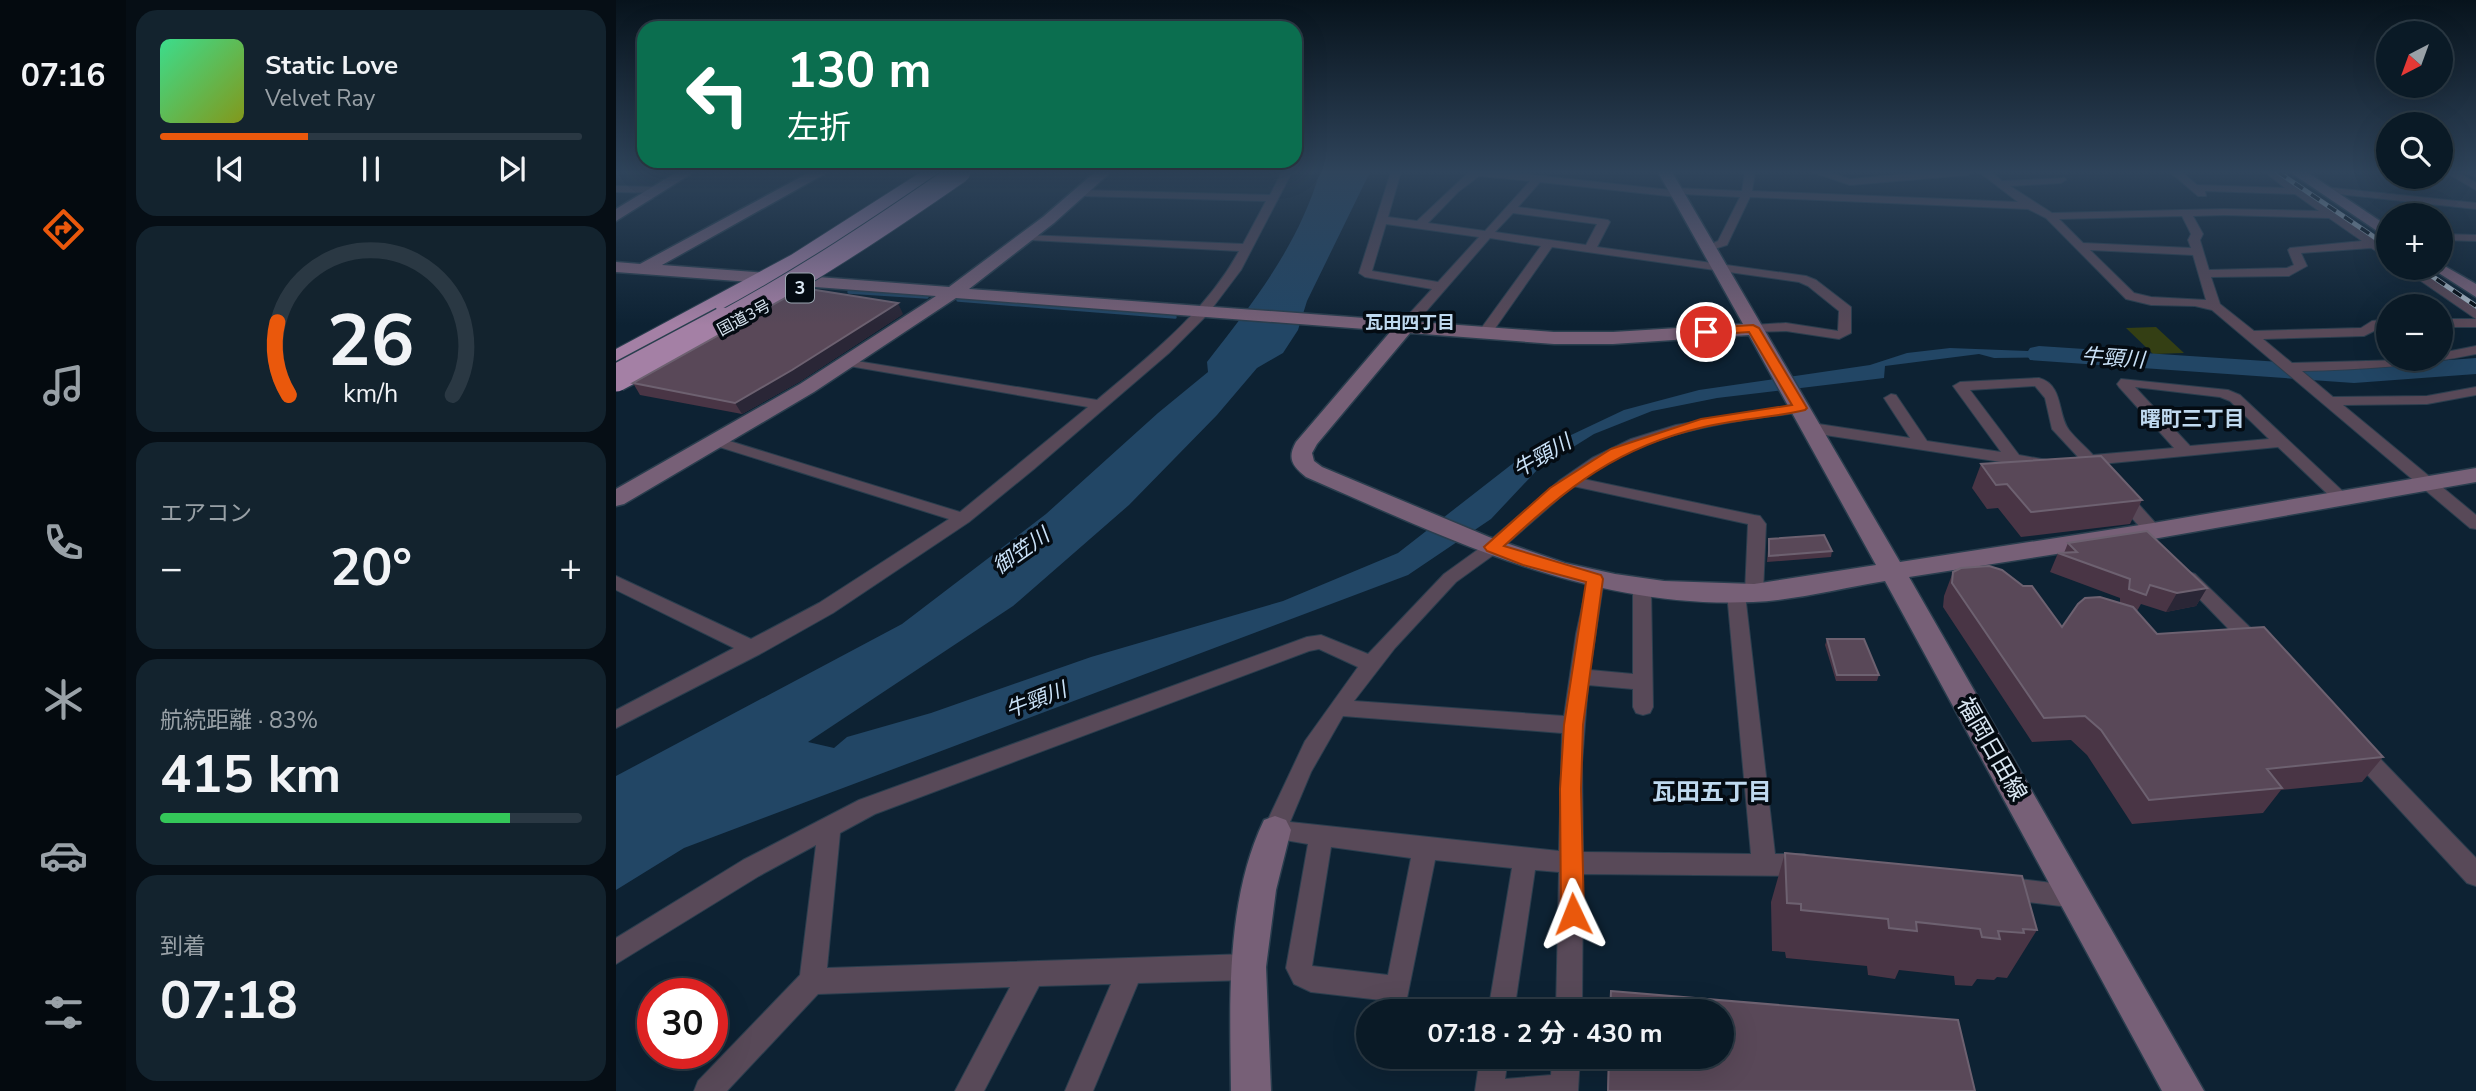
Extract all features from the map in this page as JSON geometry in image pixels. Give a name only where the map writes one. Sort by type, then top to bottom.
[{"type":"highway","name":"国道3号","points":[[616,359],[769,277],[859,223]]},
{"type":"highway","points":[[616,366],[797,269],[867,223]]},
{"type":"highway","points":[[616,378],[779,291],[886,223]]},
{"type":"highway","name":"国道3号","points":[[616,384],[814,280],[902,223]]},
{"type":"street","points":[[616,282],[728,223]]},
{"type":"street","points":[[616,499],[718,442],[849,362],[953,292],[1046,223]]},
{"type":"street","points":[[616,720],[826,608],[963,518],[1164,350],[1202,312],[1235,270],[1261,223]]},
{"type":"street","points":[[1383,223],[1365,274],[1439,286]]},
{"type":"street","points":[[616,267],[814,280],[1484,334],[1613,338],[1786,327],[1839,335],[1844,332],[1846,310],[1812,283],[1802,279],[1413,223]]},
{"type":"street","points":[[1496,223],[1307,442],[1301,453],[1303,464],[1314,472],[1486,545],[1529,561],[1595,579],[1642,587],[1745,593],[1892,573],[2157,543],[2343,499],[2476,475]]},
{"type":"street","points":[[1589,250],[1604,223]]},
{"type":"street","points":[[1693,223],[1753,328]]},
{"type":"street","points":[[1708,248],[1723,243],[1733,223]]},
{"type":"street","points":[[2057,223],[2126,294],[2134,298],[2198,302],[2214,306],[2476,524]]},
{"type":"street","points":[[2191,223],[2197,234],[2194,240],[2214,306]]},
{"type":"street","points":[[2341,223],[2376,247]]},
{"type":"street","points":[[1030,237],[1248,248]]},
{"type":"street","points":[[2453,237],[2476,238]]},
{"type":"street","points":[[1484,334],[1548,244]]},
{"type":"street","points":[[2204,274],[2289,272],[2301,266],[2294,250],[2372,244]]},
{"type":"street","points":[[2082,246],[2198,253]]},
{"type":"street","points":[[2453,277],[2476,292]]},
{"type":"street","points":[[2426,280],[2476,314]]},
{"type":"street","points":[[2453,323],[2476,323]]},
{"type":"street","points":[[2250,335],[2364,332],[2376,325]]},
{"type":"street","name":"福岡日田線","points":[[1753,328],[2185,1091]]},
{"type":"street","points":[[2453,355],[2476,350]]},
{"type":"street","points":[[849,362],[1100,405]]},
{"type":"street","points":[[2289,368],[2376,364]]},
{"type":"street","points":[[2014,459],[1960,386],[2039,382],[2052,397],[2060,429],[2090,460],[2157,543],[2266,655]]},
{"type":"street","points":[[2187,452],[2124,384],[2126,382],[2230,395],[2343,499]]},
{"type":"street","points":[[2328,400],[2427,400],[2476,391]]},
{"type":"street","points":[[1891,398],[1922,445]]},
{"type":"street","points":[[1251,1091],[1248,967],[1259,890],[1275,830],[1301,769],[1339,708],[1452,577],[1486,545],[1571,480],[1616,452],[1653,437],[1701,424],[1806,418],[1922,445],[2043,464],[2282,442]]},
{"type":"street","points":[[718,442],[963,518]]},
{"type":"street","points":[[1571,480],[1584,485],[1754,520],[1757,524],[1745,593],[1764,866]]},
{"type":"street","points":[[1570,999],[1573,940],[1573,725],[1595,579]]},
{"type":"street","points":[[616,582],[753,649]]},
{"type":"street","points":[[1642,587],[1643,707]]},
{"type":"street","points":[[616,952],[751,867],[867,807],[950,774],[1307,644],[1321,642],[1373,666]]},
{"type":"street","points":[[1579,677],[1642,682]]},
{"type":"street","points":[[1339,708],[1573,725]]},
{"type":"street","points":[[2343,735],[2476,875]]},
{"type":"street","points":[[708,1091],[812,981],[829,835],[827,827]]},
{"type":"street","points":[[1275,830],[1525,860],[1833,868]]},
{"type":"street","points":[[1321,836],[1299,968],[1303,975],[1311,979],[1398,989],[1425,849]]},
{"type":"street","points":[[1503,999],[1525,860]]},
{"type":"street","points":[[1981,886],[2077,897]]},
{"type":"street","points":[[812,981],[1248,967]]},
{"type":"street","points":[[1079,1091],[1130,971]]},
{"type":"street","points":[[969,1091],[1033,972]]},
{"type":"street","points":[[1489,1091],[1492,1069]]},
{"type":"street","points":[[1511,1091],[1564,1090],[1565,1069]]},
{"type":"green space","points":[[2156,327],[2184,353],[2153,354],[2126,328]]},
{"type":"water","name":"御笠川","points":[[1345,223],[1307,301],[1298,330],[1283,353],[1257,368],[1217,415],[1129,505],[1013,606],[808,742],[834,748],[847,737],[931,713],[1091,657],[1283,601],[1398,553],[1516,461],[1624,410],[1699,390],[1870,365],[1907,353],[1950,348],[2052,352],[2089,357],[1994,358],[1979,354],[1885,366],[1884,378],[1717,398],[1652,411],[1594,434],[1538,469],[1491,519],[1408,575],[684,848],[616,890],[616,776],[902,624],[1046,514],[1158,413],[1208,372],[1207,362],[1272,273],[1299,225]]},
{"type":"building","points":[[803,288],[898,303],[735,403],[633,383]]},
{"type":"building","points":[[2101,456],[2142,500],[2031,512],[2007,484],[1996,485],[1981,464]]},
{"type":"building","points":[[2147,531],[2207,588],[2177,593],[2150,585],[2146,595],[2129,589],[2130,579],[2058,553],[2077,552],[2068,543]]},
{"type":"building","points":[[1824,535],[1832,551],[1769,556],[1769,539]]},
{"type":"building","points":[[1989,566],[2002,570],[2023,586],[2032,586],[2062,627],[2085,598],[2100,597],[2133,607],[2157,634],[2264,627],[2383,757],[2267,769],[2282,788],[2149,800],[2101,730],[2085,716],[2044,718],[1952,583],[1953,572],[1961,568]]},
{"type":"building","points":[[1827,639],[1864,639],[1879,675],[1837,675]]},
{"type":"building","points":[[1785,853],[2022,876],[2037,930],[2023,929],[2024,933],[1998,931],[2000,939],[1982,937],[1980,929],[1916,922],[1917,931],[1889,928],[1888,919],[1801,910],[1801,904],[1787,903]]},
{"type":"building","points":[[1611,991],[1707,999],[1611,999]]},
{"type":"building","points":[[1734,1001],[1958,1020],[1975,1091],[1608,1091],[1609,1069],[1734,1069]]},
{"type":"waterway","points":[[849,292],[927,297]]},
{"type":"waterway","points":[[958,300],[1175,317]]},
{"type":"waterway","name":"牛頸川","points":[[2039,354],[2354,375],[2476,366]]},
{"type":"railway","points":[[2353,223],[2376,238]]},
{"type":"railway","points":[[2438,280],[2476,306]]},
{"type":"district","name":"瓦田四丁目","points":[[1410,323]]},
{"type":"district","name":"曙町三丁目","points":[[2192,419]]},
{"type":"district","name":"瓦田五丁目","points":[[1712,792]]},
{"type":"route","points":[[1573,914],[1573,725],[1595,579],[1529,561],[1492,547],[1555,491],[1616,452],[1653,437],[1701,424],[1800,408],[1753,328],[1706,332]]}]
